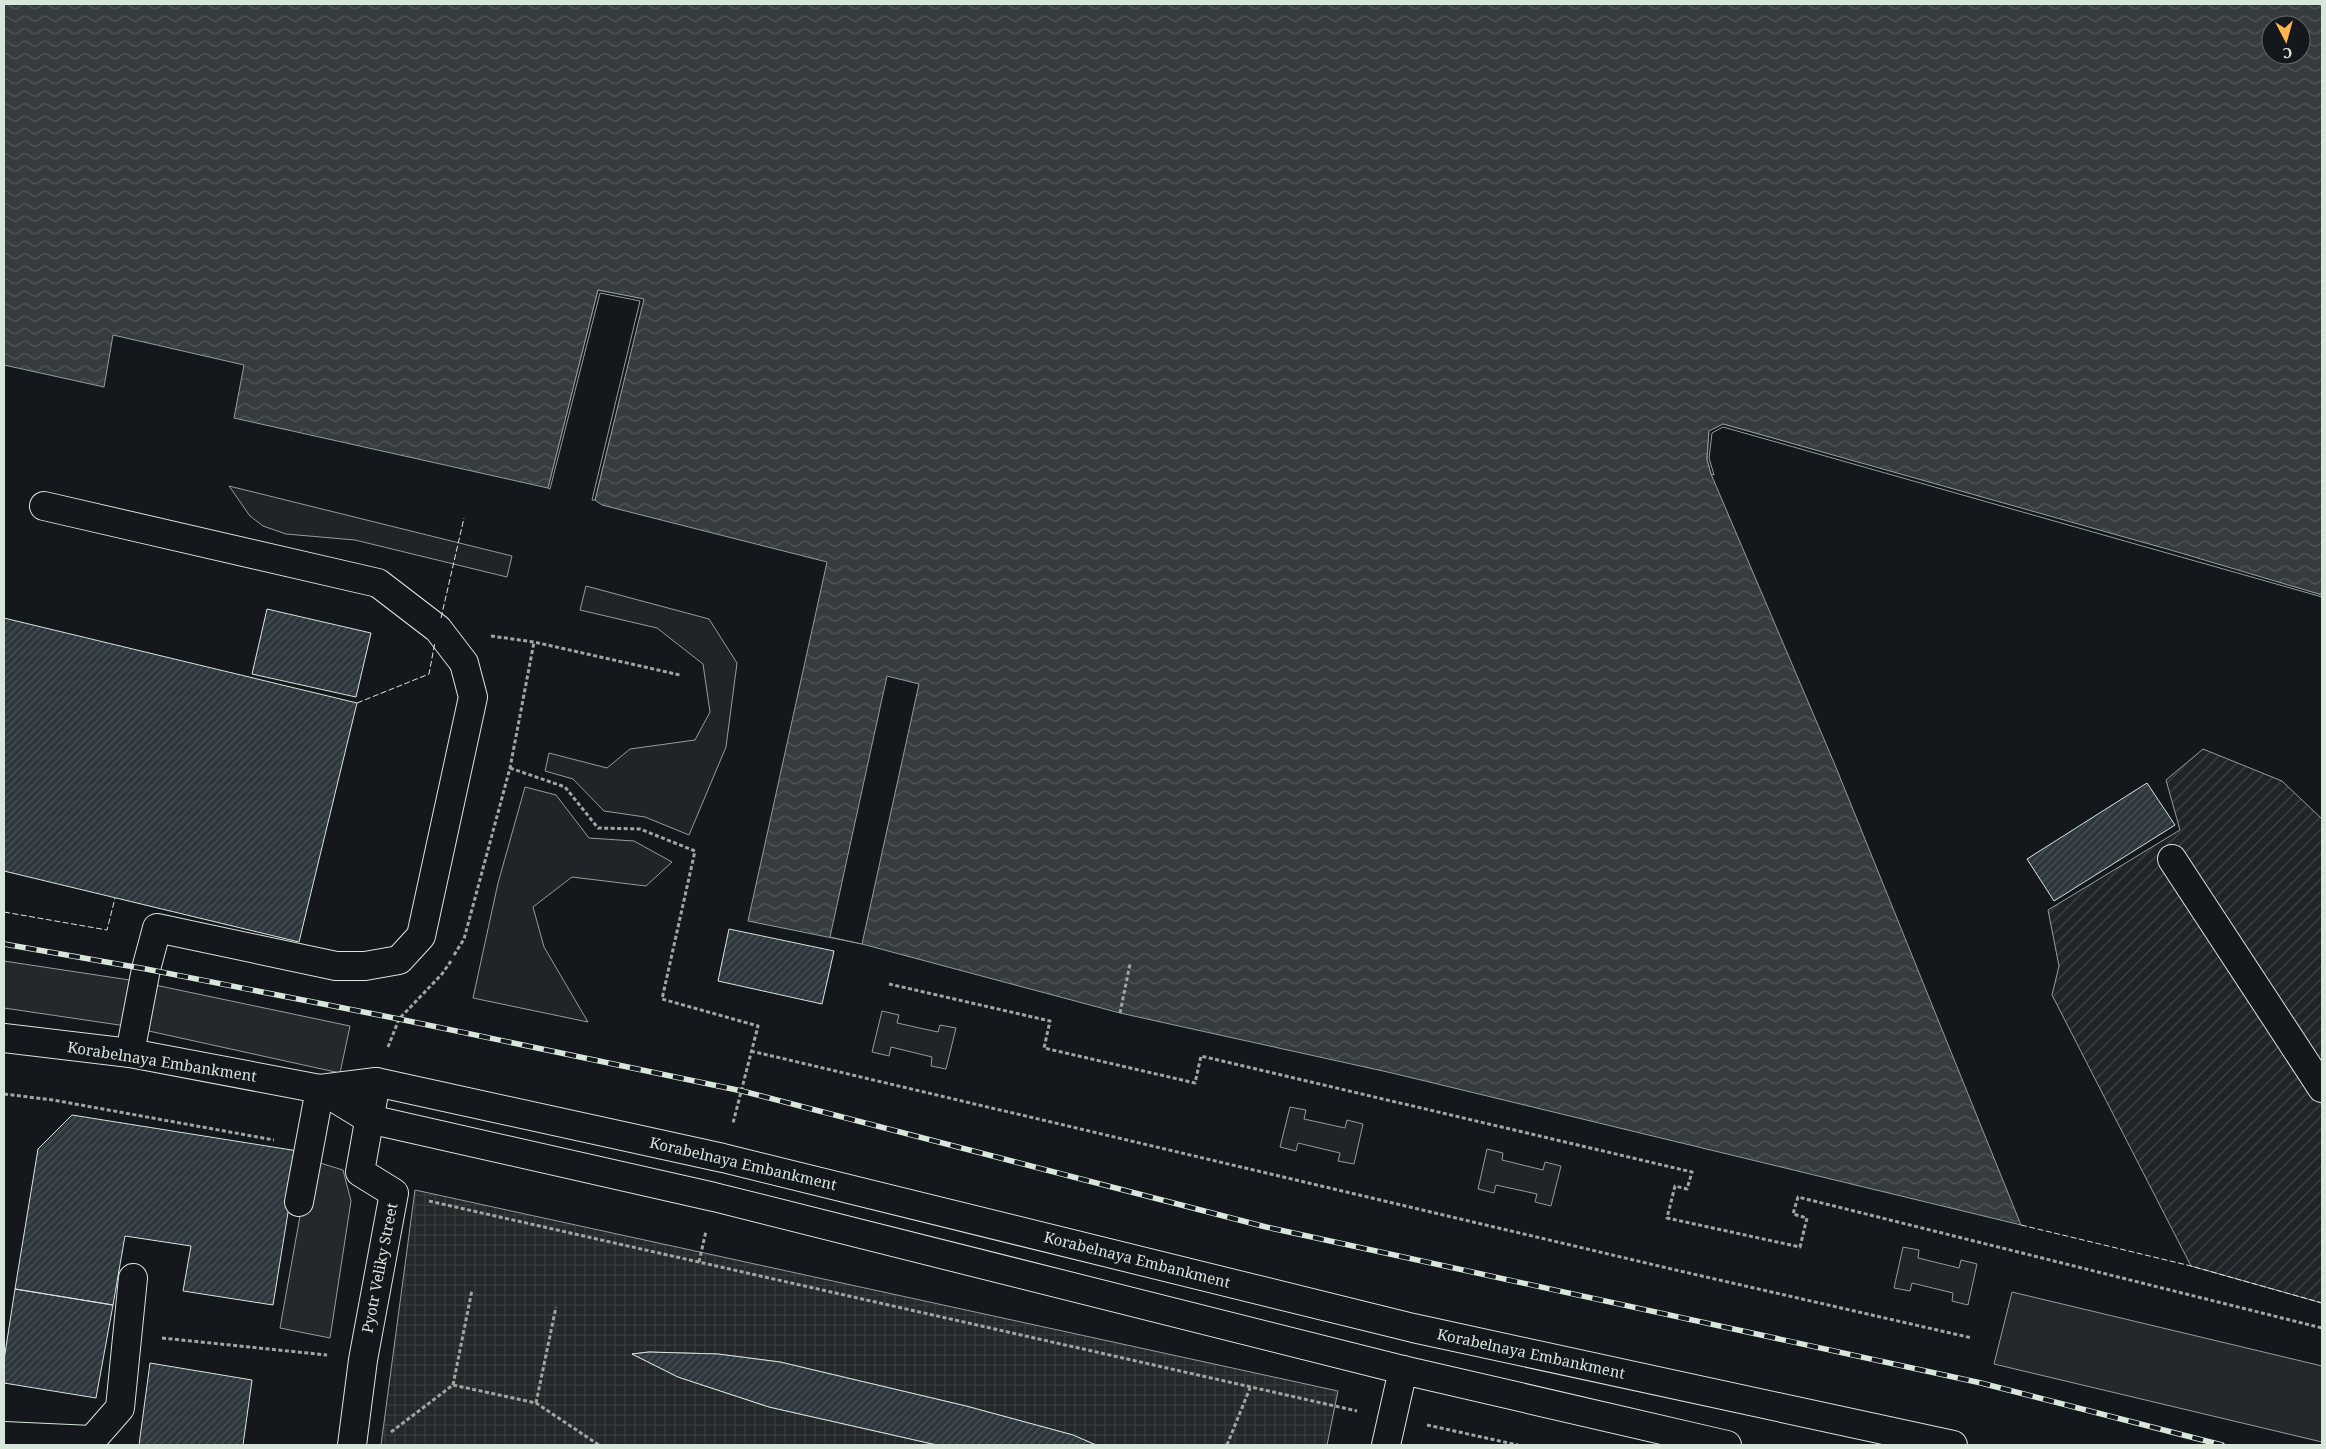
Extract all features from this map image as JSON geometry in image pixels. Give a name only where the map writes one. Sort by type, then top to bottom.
[{"type":"main road","points":[[44,506],[378,583],[438,629],[464,663],[473,696],[421,936],[399,960],[365,966],[336,966],[158,922],[146,968],[130,1053]]},
{"type":"main road","points":[[2172,859],[2322,1088]]},
{"type":"main road","name":"Korabelnaya Embankment","points":[[4,1038],[130,1053],[320,1089],[376,1082],[723,1158],[1413,1328],[1953,1445]]},
{"type":"main road","name":"Pyotr Veliky Street","points":[[352,1445],[363,1360],[394,1193],[360,1172],[376,1082]]},
{"type":"main road","points":[[299,1202],[320,1089]]},
{"type":"main road","name":"Korabelnaya Embankment","points":[[320,1089],[370,1119],[714,1197],[1403,1370],[1727,1445]]},
{"type":"main road","points":[[4,1436],[92,1440],[120,1408],[133,1278]]},
{"type":"main road","points":[[1386,1445],[1394,1418],[1403,1370]]},
{"type":"path","points":[[438,629],[534,642],[680,675]]},
{"type":"path","points":[[510,768],[565,787],[598,828],[640,829],[695,851],[662,999],[758,1026]]},
{"type":"path","points":[[1120,1013],[1130,964]]},
{"type":"path","points":[[889,984],[1050,1021],[1044,1048],[1195,1083],[1201,1056],[1692,1172],[1688,1189],[1675,1186],[1667,1218],[1800,1247],[1807,1218],[1793,1214],[1798,1197],[2322,1328]]},
{"type":"path","points":[[752,1051],[1661,1267],[1972,1338]]},
{"type":"path","points":[[4,1094],[53,1100],[310,1146]]},
{"type":"path","points":[[394,1193],[1334,1407],[1518,1445]]},
{"type":"path","points":[[388,1434],[453,1385],[472,1290]]},
{"type":"path","points":[[536,1403],[556,1307]]},
{"type":"path","points":[[127,1334],[363,1360]]},
{"type":"path","points":[[453,1385],[536,1403],[599,1445]]},
{"type":"path","points":[[1227,1445],[1250,1388]]},
{"type":"shaded area","points":[[229,486],[512,556],[507,577],[355,540],[286,534],[263,526],[250,516]]},
{"type":"shaded area","points":[[586,586],[709,619],[737,663],[726,747],[689,835],[645,817],[604,811],[573,779],[545,771],[549,753],[607,768],[630,749],[695,740],[710,712],[703,664],[657,628],[580,610]]},
{"type":"shaded area","points":[[2203,749],[2282,781],[2322,819],[2322,1303],[2191,1266],[2052,995],[2059,966],[2048,910],[2180,830],[2166,780]]},
{"type":"shaded area","points":[[525,787],[556,795],[589,838],[634,841],[672,862],[646,886],[572,877],[533,907],[544,947],[588,1022],[473,998],[498,883]]},
{"type":"shaded area","points":[[4,961],[136,981],[350,1026],[340,1073],[126,1026],[4,1008]]},
{"type":"shaded area","points":[[882,1011],[899,1015],[897,1023],[938,1032],[940,1025],[956,1028],[946,1069],[931,1066],[932,1057],[891,1047],[889,1056],[872,1052]]},
{"type":"shaded area","points":[[1290,1107],[1306,1110],[1304,1119],[1345,1128],[1347,1120],[1363,1124],[1354,1164],[1338,1161],[1340,1153],[1298,1143],[1296,1151],[1280,1147]]},
{"type":"shaded area","points":[[1487,1149],[1503,1153],[1502,1160],[1543,1170],[1545,1162],[1561,1166],[1551,1206],[1535,1202],[1537,1194],[1496,1185],[1494,1193],[1478,1189]]},
{"type":"shaded area","points":[[310,1160],[343,1170],[351,1201],[330,1338],[280,1328]]},
{"type":"shaded area","points":[[415,1190],[1338,1391],[1327,1445],[1096,1445],[1073,1435],[966,1406],[780,1362],[718,1354],[649,1352],[632,1354],[678,1377],[769,1407],[937,1445],[381,1445]]},
{"type":"shaded area","points":[[1903,1247],[1919,1250],[1918,1258],[1959,1268],[1961,1260],[1977,1264],[1968,1305],[1952,1301],[1953,1293],[1912,1283],[1910,1291],[1894,1288]]},
{"type":"shaded area","points":[[2012,1292],[2322,1366],[2322,1442],[1994,1364]]},
{"type":"water","points":[[4,4],[2322,4],[2322,595],[1723,424],[1709,432],[1707,459],[1711,474],[1835,765],[2021,1225],[1392,1073],[1120,1013],[862,944],[748,921],[827,562],[602,505],[595,500],[643,299],[598,290],[548,488],[234,418],[244,365],[113,335],[104,387],[4,365]]},
{"type":"pier","points":[[598,290],[644,299],[595,500],[592,500],[640,301],[600,293],[550,489],[548,488]]},
{"type":"pier","points":[[1723,424],[2174,551],[2322,595],[2322,597],[1723,427],[1712,433],[1709,458],[1714,475],[1711,474],[1707,459],[1709,431]]},
{"type":"pier","points":[[887,676],[919,684],[862,944],[830,937]]},
{"type":"building","points":[[267,609],[371,633],[356,697],[252,674]]},
{"type":"building","points":[[4,618],[357,703],[299,942],[4,871]]},
{"type":"building","points":[[2147,783],[2175,825],[2054,901],[2027,859]]},
{"type":"building","points":[[729,929],[834,951],[822,1004],[718,981]]},
{"type":"building","points":[[72,1115],[298,1151],[273,1305],[183,1291],[191,1246],[125,1236],[113,1305],[15,1289],[38,1149]]},
{"type":"building","points":[[15,1289],[113,1305],[96,1398],[4,1383],[4,1360]]},
{"type":"building","points":[[649,1352],[718,1354],[780,1362],[966,1406],[1073,1435],[1096,1445],[937,1445],[769,1407],[678,1377],[632,1354]]},
{"type":"building","points":[[150,1363],[252,1380],[243,1445],[139,1445]]},
{"type":"railway","points":[[4,944],[146,969],[399,1019],[742,1091],[1266,1227],[1981,1383],[2222,1445]]},
{"type":"fence","points":[[441,618],[464,518]]},
{"type":"fence","points":[[357,703],[429,674],[435,642]]},
{"type":"fence","points":[[4,912],[107,930],[115,898]]},
{"type":"fence","points":[[2021,1225],[2191,1266],[2322,1303]]}]
